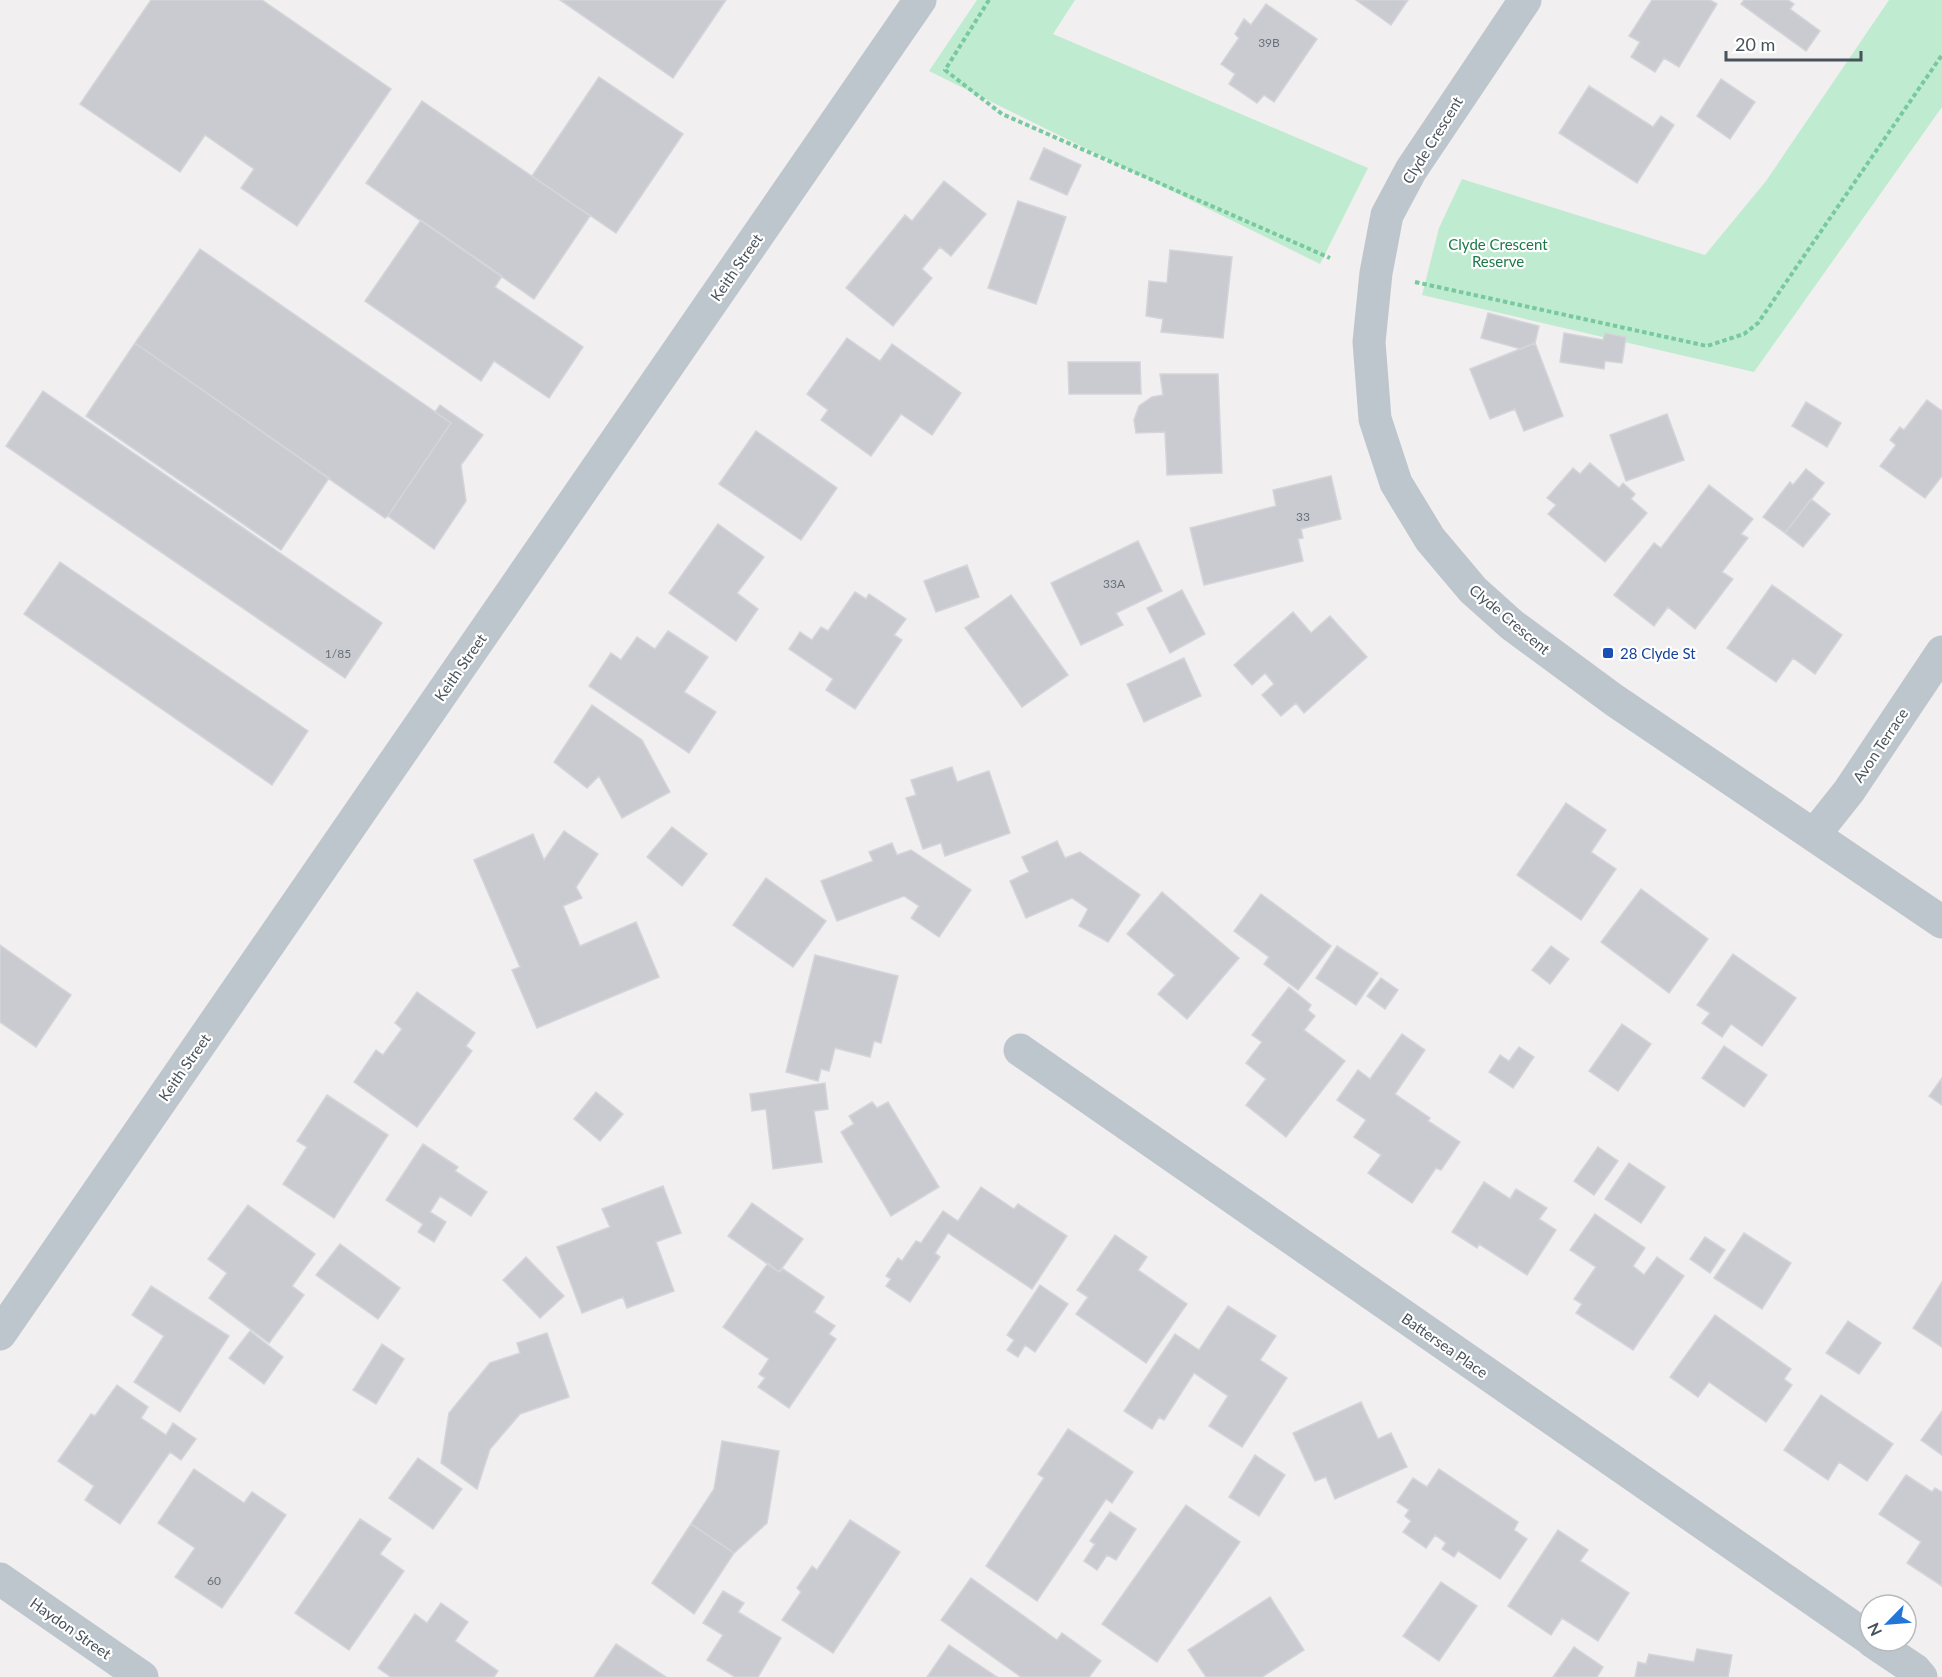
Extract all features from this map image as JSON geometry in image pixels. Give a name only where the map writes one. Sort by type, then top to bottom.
[{"type":"street","name":"Keith Street","points":[[0,1334],[920,0]]},
{"type":"street","name":"Clyde Crescent","points":[[1525,0],[1411,170],[1387,215],[1376,273],[1369,342],[1375,419],[1396,483],[1430,539],[1473,590],[1512,625],[1614,700],[1942,922]]},
{"type":"street","name":"Avon Terrace","points":[[1814,835],[1849,790],[1942,652]]},
{"type":"street","name":"Battersea Place","points":[[1020,1050],[1858,1631]]},
{"type":"street","name":"Haydon Street","points":[[0,1579],[142,1677]]},
{"type":"street","name":"Battersea Place","points":[[1889,1653],[1921,1677]]},
{"type":"path","points":[[989,0],[945,70],[1002,114],[1330,258]]},
{"type":"path","points":[[1376,273],[1707,346],[1744,334],[1758,323],[1942,55]]},
{"type":"green space","points":[[977,0],[1075,0],[1053,34],[1368,168],[1320,264],[929,71]]},
{"type":"green space","name":"Clyde Crescent Reserve","points":[[1889,0],[1942,0],[1942,107],[1754,372],[1422,295],[1439,228],[1462,179],[1705,255],[1766,181]]},
{"type":"building","points":[[151,0],[262,0],[391,89],[297,226],[241,188],[254,169],[205,135],[180,172],[80,104]]},
{"type":"building","points":[[560,0],[726,0],[673,78]]},
{"type":"building","points":[[1356,0],[1408,0],[1391,25]]},
{"type":"building","points":[[1652,0],[1710,0],[1717,4],[1679,67],[1664,58],[1655,72],[1631,57],[1640,42],[1629,36]]},
{"type":"building","points":[[1744,0],[1788,0],[1794,4],[1790,9],[1820,31],[1806,51],[1741,4]]},
{"type":"building","points":[[1266,4],[1317,39],[1274,102],[1264,95],[1257,103],[1229,84],[1235,74],[1221,64],[1239,38],[1235,34],[1244,19],[1251,25]]},
{"type":"building","points":[[599,77],[683,134],[616,233],[532,176]]},
{"type":"building","points":[[1721,79],[1755,102],[1730,139],[1697,116]]},
{"type":"building","points":[[1589,86],[1653,127],[1661,116],[1674,125],[1637,183],[1559,133]]},
{"type":"building","points":[[422,101],[590,216],[534,299],[366,183]]},
{"type":"building","points":[[1044,148],[1081,165],[1067,195],[1030,179]]},
{"type":"building","points":[[944,181],[986,214],[951,256],[940,247],[922,269],[932,278],[893,326],[846,288],[905,215],[912,221]]},
{"type":"building","points":[[1018,201],[1066,217],[1036,304],[988,288]]},
{"type":"building","points":[[421,220],[502,276],[495,287],[583,347],[549,398],[494,361],[481,381],[365,301]]},
{"type":"building","points":[[200,249],[451,423],[388,516],[385,518],[135,343]]},
{"type":"building","points":[[1170,250],[1232,257],[1223,338],[1161,332],[1163,319],[1146,316],[1149,281],[1167,283]]},
{"type":"building","points":[[1488,313],[1539,326],[1535,343],[1521,349],[1481,338]]},
{"type":"building","points":[[1564,333],[1603,340],[1605,333],[1626,337],[1622,363],[1605,361],[1604,369],[1560,362]]},
{"type":"building","points":[[847,338],[880,361],[892,344],[961,393],[932,435],[901,414],[871,456],[821,420],[828,410],[807,394]]},
{"type":"building","points":[[135,343],[329,478],[281,550],[86,416]]},
{"type":"building","points":[[1535,343],[1563,416],[1524,431],[1515,409],[1490,419],[1470,369]]},
{"type":"building","points":[[1068,362],[1140,362],[1141,394],[1069,394]]},
{"type":"building","points":[[1160,374],[1218,374],[1222,473],[1167,475],[1165,432],[1136,433],[1134,420],[1139,406],[1152,397],[1163,395]]},
{"type":"building","points":[[43,391],[382,623],[345,678],[6,446]]},
{"type":"building","points":[[1927,400],[1942,411],[1942,476],[1925,498],[1880,466],[1896,445],[1890,440],[1900,427],[1904,430]]},
{"type":"building","points":[[1806,402],[1841,423],[1827,447],[1792,426]]},
{"type":"building","points":[[440,405],[483,435],[461,465],[466,501],[434,549],[388,516],[451,423],[435,412]]},
{"type":"building","points":[[1667,414],[1684,460],[1626,481],[1610,435]]},
{"type":"building","points":[[756,431],[837,488],[801,540],[719,484]]},
{"type":"building","points":[[1590,463],[1619,488],[1623,483],[1635,494],[1631,499],[1647,513],[1605,562],[1548,514],[1556,505],[1547,498],[1573,468],[1580,474]]},
{"type":"building","points":[[1806,469],[1824,483],[1785,533],[1763,517],[1790,482],[1793,485]]},
{"type":"building","points":[[1331,476],[1341,519],[1301,529],[1303,538],[1298,539],[1303,561],[1204,585],[1190,528],[1276,506],[1273,490]]},
{"type":"building","points":[[1709,485],[1753,519],[1741,534],[1748,538],[1722,572],[1733,579],[1695,629],[1668,607],[1654,626],[1614,595],[1654,543],[1661,548]]},
{"type":"building","points":[[1811,499],[1830,514],[1803,547],[1785,533]]},
{"type":"building","points":[[718,524],[764,557],[737,593],[758,609],[736,641],[669,593]]},
{"type":"building","points":[[1138,541],[1162,591],[1116,613],[1123,625],[1081,645],[1051,583]]},
{"type":"building","points":[[60,562],[308,731],[272,785],[24,614]]},
{"type":"building","points":[[967,565],[979,597],[936,612],[924,581]]},
{"type":"building","points":[[1772,585],[1842,635],[1815,674],[1793,658],[1776,682],[1727,648]]},
{"type":"building","points":[[1182,590],[1205,634],[1170,653],[1147,608]]},
{"type":"building","points":[[855,592],[866,599],[869,594],[906,619],[894,635],[902,640],[855,709],[826,690],[833,679],[789,649],[800,632],[812,640],[821,627],[828,631]]},
{"type":"building","points":[[1011,595],[1068,675],[1022,707],[965,628]]},
{"type":"building","points":[[1293,612],[1311,633],[1330,616],[1367,657],[1304,713],[1296,703],[1281,716],[1262,695],[1274,684],[1265,673],[1252,685],[1234,665]]},
{"type":"building","points":[[668,631],[708,657],[684,692],[716,712],[689,753],[589,686],[611,653],[621,660],[637,637],[655,649]]},
{"type":"building","points":[[1184,658],[1201,696],[1144,722],[1127,684]]},
{"type":"building","points":[[592,705],[642,740],[670,792],[622,818],[599,776],[587,788],[554,762]]},
{"type":"building","points":[[952,767],[957,782],[989,771],[1010,833],[945,856],[941,843],[923,849],[906,798],[916,795],[911,780]]},
{"type":"building","points":[[1566,803],[1606,830],[1591,852],[1616,869],[1581,920],[1517,875]]},
{"type":"building","points":[[672,827],[707,854],[682,886],[647,857]]},
{"type":"building","points":[[564,831],[598,854],[576,887],[582,898],[563,906],[580,946],[636,922],[659,977],[537,1028],[512,970],[520,967],[474,860],[533,834],[544,860]]},
{"type":"building","points":[[1057,841],[1065,858],[1080,852],[1140,895],[1108,942],[1079,926],[1088,909],[1072,898],[1026,918],[1010,881],[1029,872],[1022,857]]},
{"type":"building","points":[[892,843],[897,855],[911,850],[971,890],[939,937],[911,918],[919,906],[904,896],[837,921],[821,881],[873,861],[869,852]]},
{"type":"building","points":[[766,878],[826,921],[793,967],[733,925]]},
{"type":"building","points":[[1641,889],[1708,939],[1669,993],[1601,942]]},
{"type":"building","points":[[1162,892],[1239,958],[1187,1019],[1158,994],[1175,975],[1127,934]]},
{"type":"building","points":[[1261,894],[1331,946],[1298,990],[1264,964],[1269,957],[1234,931]]},
{"type":"building","points":[[0,945],[71,995],[36,1047],[0,1022]]},
{"type":"building","points":[[1337,946],[1378,973],[1356,1005],[1316,978]]},
{"type":"building","points":[[1551,946],[1569,959],[1550,984],[1532,970]]},
{"type":"building","points":[[1733,954],[1796,998],[1762,1046],[1731,1024],[1722,1037],[1702,1023],[1710,1013],[1697,1005]]},
{"type":"building","points":[[815,955],[898,976],[881,1043],[874,1041],[870,1057],[835,1048],[829,1071],[821,1069],[818,1081],[786,1072]]},
{"type":"building","points":[[1381,978],[1398,990],[1385,1009],[1367,996]]},
{"type":"building","points":[[1289,987],[1311,1005],[1308,1010],[1315,1016],[1304,1030],[1345,1061],[1286,1137],[1246,1105],[1266,1079],[1246,1063],[1262,1042],[1252,1035]]},
{"type":"building","points":[[417,992],[475,1033],[466,1046],[472,1051],[417,1127],[354,1082],[376,1050],[383,1055],[402,1029],[395,1023]]},
{"type":"building","points":[[1622,1024],[1651,1044],[1618,1091],[1589,1071]]},
{"type":"building","points":[[1402,1034],[1425,1050],[1395,1094],[1430,1118],[1428,1121],[1460,1142],[1441,1170],[1436,1168],[1412,1203],[1368,1173],[1381,1155],[1354,1137],[1366,1120],[1337,1100],[1358,1070],[1370,1079]]},
{"type":"building","points":[[1724,1046],[1767,1075],[1744,1107],[1702,1078]]},
{"type":"building","points":[[1519,1047],[1534,1057],[1513,1088],[1489,1072],[1500,1055],[1509,1061]]},
{"type":"building","points":[[1942,1078],[1942,1105],[1929,1096]]},
{"type":"building","points":[[825,1083],[828,1109],[814,1111],[822,1162],[773,1169],[766,1109],[752,1111],[750,1094]]},
{"type":"building","points":[[596,1092],[623,1114],[600,1141],[574,1119]]},
{"type":"building","points":[[327,1095],[388,1135],[334,1218],[283,1184],[307,1147],[297,1141]]},
{"type":"building","points":[[872,1102],[877,1108],[888,1102],[939,1187],[891,1216],[841,1132],[854,1124],[849,1116]]},
{"type":"building","points":[[423,1144],[458,1167],[455,1171],[487,1192],[471,1216],[440,1196],[430,1212],[446,1222],[434,1242],[418,1232],[423,1224],[386,1200]]},
{"type":"building","points":[[1598,1147],[1618,1161],[1594,1195],[1574,1181]]},
{"type":"building","points":[[1629,1163],[1665,1187],[1641,1223],[1605,1199]]},
{"type":"building","points":[[1484,1182],[1510,1199],[1516,1189],[1547,1208],[1539,1219],[1556,1230],[1527,1275],[1479,1244],[1477,1248],[1452,1232]]},
{"type":"building","points":[[663,1186],[681,1233],[656,1242],[674,1291],[627,1308],[623,1297],[582,1313],[557,1247],[610,1227],[602,1209]]},
{"type":"building","points":[[981,1187],[1014,1209],[1018,1204],[1067,1236],[1032,1289],[948,1233],[935,1253],[940,1257],[910,1302],[886,1286],[891,1279],[886,1276],[898,1258],[902,1261],[916,1241],[921,1243],[943,1211],[958,1221]]},
{"type":"building","points":[[752,1203],[803,1239],[779,1272],[728,1236]]},
{"type":"building","points":[[248,1205],[315,1254],[292,1286],[304,1295],[269,1343],[209,1298],[227,1273],[208,1259]]},
{"type":"building","points":[[1595,1214],[1645,1248],[1633,1266],[1644,1275],[1657,1257],[1684,1276],[1633,1350],[1576,1313],[1582,1304],[1574,1299],[1596,1267],[1570,1250]]},
{"type":"building","points":[[1744,1233],[1791,1263],[1762,1309],[1714,1278]]},
{"type":"building","points":[[1115,1235],[1147,1257],[1138,1270],[1187,1304],[1146,1363],[1076,1314],[1088,1297],[1077,1290]]},
{"type":"building","points":[[1705,1237],[1725,1250],[1710,1273],[1690,1259]]},
{"type":"building","points":[[340,1244],[400,1288],[378,1319],[316,1275]]},
{"type":"building","points":[[526,1257],[564,1296],[540,1318],[503,1280]]},
{"type":"building","points":[[768,1263],[779,1272],[783,1269],[824,1297],[814,1312],[835,1326],[829,1334],[836,1339],[789,1408],[758,1387],[765,1378],[759,1374],[769,1359],[723,1327]]},
{"type":"building","points":[[1942,1282],[1942,1347],[1913,1328]]},
{"type":"building","points":[[1040,1285],[1068,1304],[1035,1352],[1025,1345],[1018,1357],[1007,1350],[1014,1340],[1007,1335]]},
{"type":"building","points":[[151,1286],[229,1336],[180,1412],[134,1382],[164,1336],[132,1315]]},
{"type":"building","points":[[1228,1306],[1276,1336],[1260,1360],[1287,1378],[1242,1447],[1209,1426],[1228,1396],[1194,1373],[1164,1420],[1159,1417],[1152,1429],[1124,1411],[1175,1334],[1199,1350]]},
{"type":"building","points":[[1715,1315],[1791,1369],[1784,1379],[1792,1385],[1766,1422],[1709,1382],[1698,1397],[1670,1377]]},
{"type":"building","points":[[1848,1321],[1881,1343],[1859,1374],[1826,1353]]},
{"type":"building","points":[[250,1331],[283,1357],[264,1384],[229,1358]]},
{"type":"building","points":[[547,1333],[569,1397],[520,1414],[490,1449],[477,1489],[441,1463],[449,1413],[490,1363],[520,1353],[517,1343]]},
{"type":"building","points":[[382,1344],[404,1359],[376,1404],[353,1390]]},
{"type":"building","points":[[117,1385],[148,1407],[141,1418],[166,1435],[173,1423],[196,1439],[181,1460],[170,1452],[120,1524],[85,1500],[94,1486],[58,1461],[91,1414],[95,1416]]},
{"type":"building","points":[[1821,1395],[1893,1444],[1867,1481],[1839,1462],[1828,1480],[1784,1450]]},
{"type":"building","points":[[1361,1402],[1378,1439],[1391,1433],[1407,1467],[1335,1499],[1326,1477],[1315,1481],[1293,1433]]},
{"type":"building","points":[[1942,1411],[1942,1455],[1921,1440]]},
{"type":"building","points":[[1068,1429],[1133,1472],[1112,1503],[1106,1499],[1037,1601],[986,1566],[1044,1478],[1038,1474]]},
{"type":"building","points":[[722,1441],[779,1451],[767,1523],[734,1553],[691,1524],[714,1489]]},
{"type":"building","points":[[1255,1455],[1285,1475],[1259,1516],[1229,1497]]},
{"type":"building","points":[[418,1458],[462,1489],[433,1529],[389,1498]]},
{"type":"building","points":[[194,1469],[244,1503],[252,1492],[286,1515],[222,1608],[175,1577],[195,1548],[158,1523]]},
{"type":"building","points":[[1439,1469],[1518,1522],[1514,1530],[1527,1539],[1500,1579],[1458,1551],[1454,1557],[1442,1549],[1446,1543],[1435,1535],[1426,1548],[1403,1532],[1411,1521],[1405,1516],[1409,1510],[1397,1502],[1413,1478],[1427,1487]]},
{"type":"building","points":[[1906,1475],[1932,1492],[1935,1488],[1942,1492],[1942,1586],[1907,1563],[1921,1542],[1879,1514]]},
{"type":"building","points":[[1186,1505],[1240,1542],[1157,1662],[1102,1624]]},
{"type":"building","points":[[1110,1512],[1136,1529],[1116,1560],[1107,1555],[1097,1570],[1084,1561],[1095,1544],[1090,1541]]},
{"type":"building","points":[[360,1519],[391,1539],[380,1554],[404,1571],[349,1650],[295,1613]]},
{"type":"building","points":[[850,1520],[900,1552],[833,1653],[782,1620],[801,1592],[797,1588],[812,1566],[817,1570]]},
{"type":"building","points":[[691,1524],[734,1553],[694,1614],[652,1583]]},
{"type":"building","points":[[1558,1530],[1588,1550],[1580,1561],[1629,1593],[1598,1641],[1562,1618],[1551,1635],[1508,1606]]},
{"type":"building","points":[[971,1578],[1057,1640],[1062,1633],[1101,1661],[1089,1677],[1021,1677],[941,1620]]},
{"type":"building","points":[[1441,1582],[1477,1606],[1439,1661],[1403,1636]]},
{"type":"building","points":[[723,1591],[744,1603],[738,1612],[781,1638],[758,1677],[735,1677],[707,1660],[723,1635],[703,1623]]},
{"type":"building","points":[[1270,1597],[1304,1650],[1262,1677],[1206,1677],[1188,1650]]},
{"type":"building","points":[[441,1603],[468,1622],[455,1641],[498,1671],[494,1677],[391,1677],[378,1668],[415,1614],[427,1623]]},
{"type":"building","points":[[616,1644],[666,1677],[594,1677]]},
{"type":"building","points":[[949,1645],[997,1677],[927,1677]]},
{"type":"building","points":[[1574,1647],[1603,1667],[1597,1677],[1553,1677]]},
{"type":"building","points":[[1697,1649],[1732,1655],[1728,1677],[1635,1677],[1638,1662],[1646,1664],[1649,1654],[1694,1662]]},
{"type":"place","name":"28 Clyde St","points":[[1608,653]]}]
